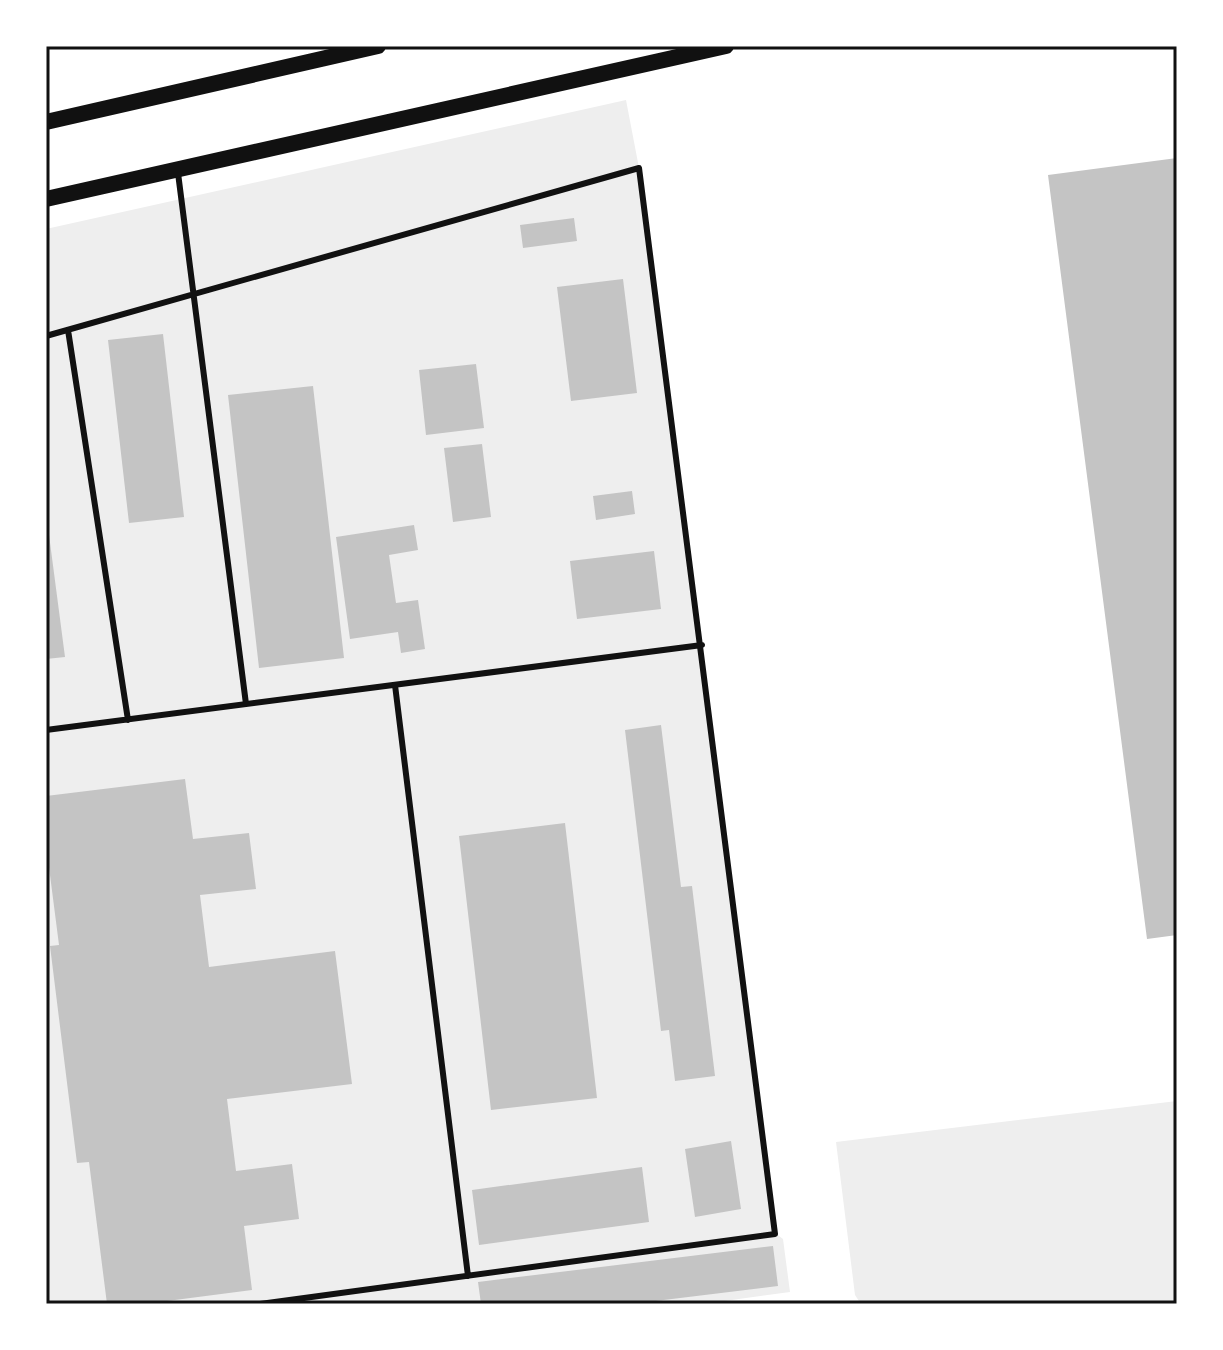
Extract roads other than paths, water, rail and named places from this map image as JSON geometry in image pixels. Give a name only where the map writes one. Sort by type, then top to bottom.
[{"type":"main road","points":[[46,122],[378,46]]},
{"type":"main road","points":[[46,199],[726,46]]},
{"type":"lane","points":[[46,336],[639,168],[775,1234],[260,1304]]},
{"type":"lane","points":[[177,169],[196,294],[246,704]]},
{"type":"lane","points":[[68,330],[128,720]]},
{"type":"lane","points":[[46,730],[702,645]]},
{"type":"lane","points":[[395,685],[468,1276]]}]
